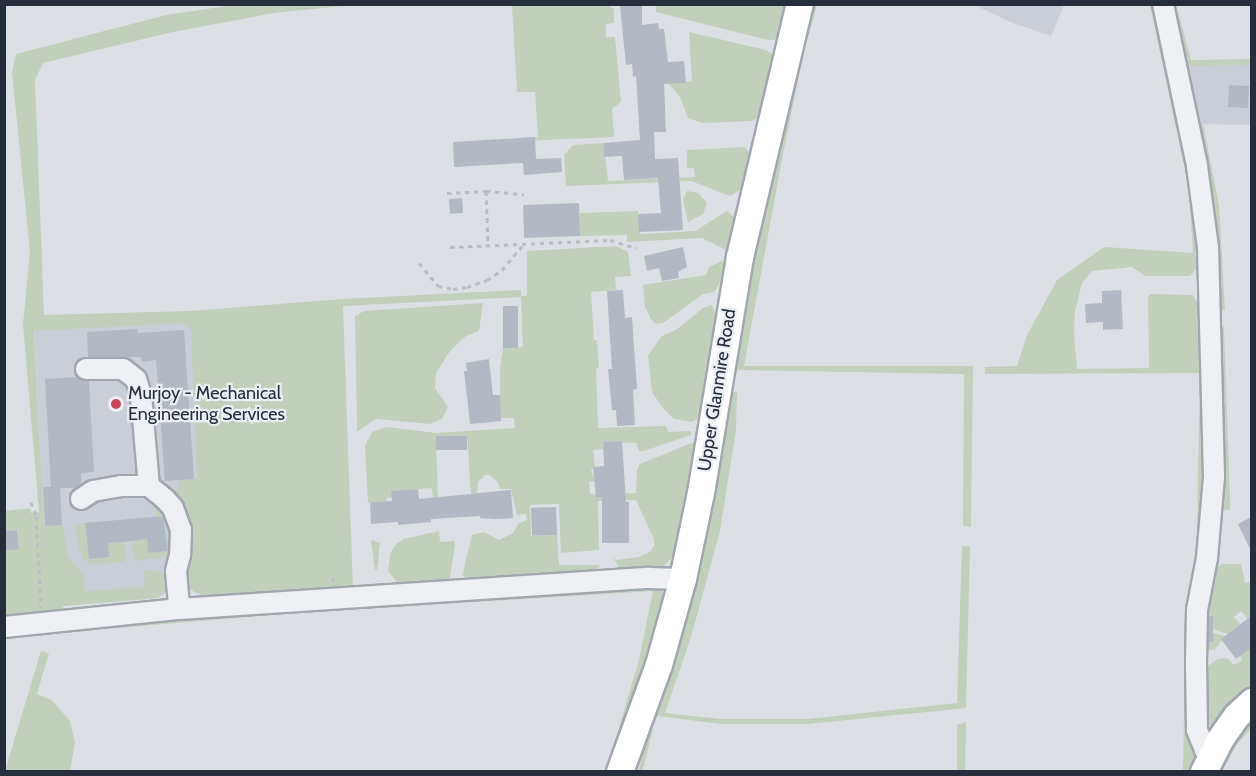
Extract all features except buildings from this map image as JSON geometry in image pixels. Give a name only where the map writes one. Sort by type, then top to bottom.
[{"type":"main road","name":"Upper Glanmire Road","points":[[620,771],[659,665],[683,579],[701,493],[731,299],[800,4]]},
{"type":"main road","points":[[1208,763],[1237,716],[1251,702]]},
{"type":"street","points":[[1163,4],[1197,166],[1208,247],[1214,477],[1207,558],[1197,610],[1196,663],[1197,730],[1208,763]]},
{"type":"street","points":[[86,369],[123,369],[136,379],[141,395],[149,486],[173,508],[181,530],[176,571],[179,609]]},
{"type":"street","points":[[81,500],[93,491],[121,486],[149,486]]},
{"type":"street","points":[[4,627],[179,609],[650,578],[683,579]]},
{"type":"path","points":[[447,193],[486,191],[524,194]]},
{"type":"path","points":[[486,191],[488,246]]},
{"type":"path","points":[[450,248],[610,240],[637,248]]},
{"type":"path","points":[[419,263],[438,286],[453,289],[467,287],[487,280],[501,270],[523,245]]},
{"type":"path","points":[[31,502],[36,516],[40,604]]},
{"type":"shaded area","points":[[974,5],[1064,5],[1051,36],[1013,23]]},
{"type":"shaded area","points":[[1251,65],[1251,125],[1196,124],[1183,66]]},
{"type":"shaded area","name":"Murjoy - Mechanical Engineering Services","points":[[191,316],[202,595],[171,578],[166,593],[158,598],[48,607],[34,324]]},
{"type":"green space","points":[[610,4],[611,8],[614,8],[614,23],[606,24],[606,37],[615,37],[621,102],[612,109],[614,137],[521,141],[521,138],[538,137],[535,92],[517,92],[512,5]]},
{"type":"green space","points":[[656,4],[790,4],[784,39],[768,40],[656,12]]},
{"type":"green space","points":[[233,5],[352,5],[274,13],[173,32],[43,63],[35,80],[44,315],[190,311],[342,299],[521,290],[521,296],[527,296],[527,251],[616,246],[628,252],[631,276],[615,277],[616,290],[591,292],[594,340],[597,340],[599,368],[596,369],[598,428],[666,426],[668,432],[691,431],[691,435],[644,451],[639,451],[636,443],[603,442],[603,449],[593,450],[595,466],[591,471],[595,481],[589,482],[590,494],[636,493],[637,470],[640,464],[696,441],[700,443],[680,549],[664,566],[649,571],[620,571],[613,556],[616,560],[639,557],[650,552],[654,546],[654,539],[636,500],[598,501],[599,550],[561,553],[559,504],[530,505],[531,536],[557,535],[559,565],[600,565],[596,574],[468,581],[463,576],[472,535],[484,532],[499,540],[513,533],[518,524],[527,520],[526,514],[517,515],[511,489],[500,489],[498,483],[490,475],[485,475],[478,482],[477,494],[471,494],[467,436],[436,438],[438,499],[433,498],[432,488],[405,490],[397,497],[387,498],[386,501],[368,503],[365,446],[372,432],[386,427],[436,433],[515,428],[514,418],[500,418],[500,367],[503,348],[523,347],[521,297],[343,306],[353,590],[202,599],[202,595],[186,585],[184,577],[191,530],[186,516],[170,495],[179,486],[179,480],[197,478],[191,329],[183,323],[34,331],[44,525],[64,527],[68,556],[83,575],[85,591],[145,587],[144,570],[168,573],[170,586],[158,598],[64,606],[59,612],[5,622],[4,550],[19,548],[17,530],[5,531],[5,511],[30,508],[31,513],[39,512],[23,324],[30,252],[12,72],[16,54],[166,15]]},
{"type":"green space","points":[[810,5],[817,5],[804,51],[783,154],[744,366],[973,366],[971,527],[963,526],[964,374],[736,370],[735,339],[743,281]]},
{"type":"green space","points":[[1150,5],[1158,5],[1203,249],[1195,253],[1198,267],[1190,276],[1145,276],[1132,267],[1092,271],[1082,283],[1075,311],[1074,334],[1077,369],[1149,368],[1148,298],[1150,294],[1192,295],[1201,307],[1209,476],[1194,731],[1195,771],[1183,771],[1185,650],[1197,531],[1200,373],[985,374],[985,367],[1017,366],[1027,335],[1057,280],[1104,247],[1193,253],[1189,189]]},
{"type":"green space","points":[[1168,5],[1176,5],[1191,60],[1251,59],[1251,65],[1183,66]]},
{"type":"green space","points":[[689,32],[766,50],[779,59],[763,115],[752,121],[703,123],[688,118],[680,97],[669,84],[692,81]]},
{"type":"green space","points":[[1196,124],[1203,124],[1219,205],[1225,310],[1214,311]]},
{"type":"green space","points":[[604,143],[608,181],[695,177],[694,168],[687,168],[687,150],[745,147],[751,156],[755,156],[749,182],[744,182],[740,190],[730,196],[691,181],[566,186],[564,155],[573,145]]},
{"type":"green space","points":[[687,191],[698,193],[707,203],[703,214],[688,222],[683,199]]},
{"type":"green space","points":[[638,211],[640,234],[695,231],[727,211],[736,219],[734,232],[729,238],[726,250],[702,238],[627,242],[627,235],[580,236],[580,213]]},
{"type":"green space","points":[[724,260],[725,283],[720,283],[714,292],[703,294],[663,323],[656,324],[651,319],[645,307],[643,285],[706,275],[709,267]]},
{"type":"green space","points":[[483,303],[479,331],[466,336],[450,351],[436,373],[435,388],[448,407],[442,419],[430,424],[376,419],[357,432],[355,316],[364,311]]},
{"type":"green space","points":[[712,305],[715,313],[722,312],[703,416],[692,422],[674,419],[652,392],[648,355],[662,336],[676,330],[703,308]]},
{"type":"green space","points":[[1215,327],[1224,327],[1230,510],[1221,510]]},
{"type":"green space","points":[[737,391],[736,430],[720,531],[691,637],[665,713],[721,719],[807,719],[957,703],[962,546],[970,546],[966,708],[808,724],[720,724],[651,715],[726,408],[731,393]]},
{"type":"green space","points":[[160,503],[172,529],[171,556],[136,561],[130,541],[143,540],[143,531],[146,531],[148,553],[168,551],[165,516],[155,517],[155,509]]},
{"type":"green space","points":[[85,523],[89,559],[109,557],[107,534],[111,533],[112,543],[124,542],[126,558],[123,562],[92,564],[84,560],[78,546],[76,525]]},
{"type":"green space","points":[[439,531],[440,542],[454,541],[455,545],[449,584],[396,586],[396,581],[388,571],[390,554],[396,544],[404,539]]},
{"type":"green space","points":[[371,540],[380,543],[377,570],[375,570]]},
{"type":"green space","points":[[1222,564],[1241,564],[1245,583],[1251,582],[1251,616],[1248,619],[1241,611],[1234,617],[1240,624],[1228,634],[1213,629],[1213,616],[1201,615],[1211,572]]},
{"type":"green space","points":[[653,584],[666,595],[668,604],[613,772],[606,771],[639,660],[653,591],[282,614],[58,633],[63,625]]},
{"type":"green space","points":[[1213,633],[1225,636],[1215,649],[1207,651],[1207,642],[1212,642]]},
{"type":"green space","points":[[1251,648],[1251,688],[1212,726],[1204,722],[1200,671],[1218,659],[1227,658],[1234,665],[1242,660],[1240,656]]},
{"type":"green space","points":[[41,651],[49,653],[37,694],[52,700],[70,721],[75,742],[70,771],[5,771]]},
{"type":"green space","points":[[1251,713],[1251,729],[1237,744],[1222,771],[1214,772]]},
{"type":"green space","points":[[966,722],[965,771],[957,771],[957,725]]},
{"type":"green space","points":[[649,729],[653,730],[642,772],[638,772]]},
{"type":"place","name":"Murjoy - Mechanical Engineering Services","points":[[116,404]]}]
